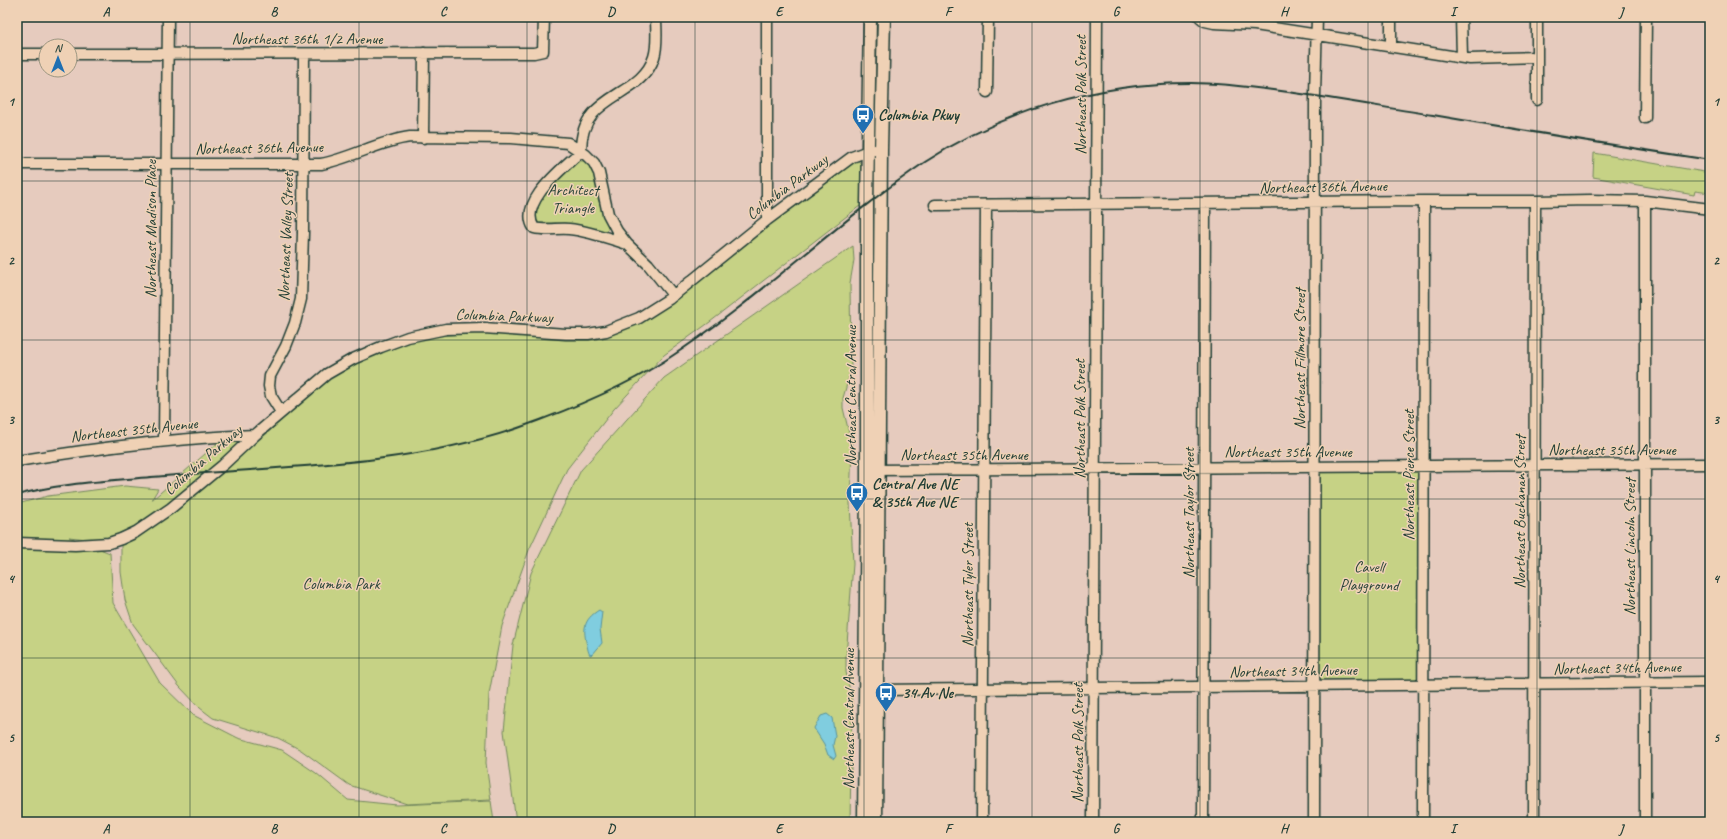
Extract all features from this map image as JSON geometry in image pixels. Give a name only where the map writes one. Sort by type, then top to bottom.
[{"type":"main road","name":"Northeast Central Avenue","points":[[870,17],[868,151],[877,690],[876,822]]},
{"type":"main road","name":"Northeast Central Avenue","points":[[864,822],[884,17]]},
{"type":"street","name":"Northeast Madison Place","points":[[164,440],[168,17]]},
{"type":"street","name":"Northeast 36th 1/2 Avenue","points":[[78,54],[534,53],[543,51],[544,17]]},
{"type":"street","points":[[627,244],[590,233],[567,229],[542,230],[534,228],[530,222],[533,206],[540,192],[552,178],[581,151],[581,138],[588,120],[596,110],[641,77],[649,68],[654,56],[656,17]]},
{"type":"street","points":[[767,17],[767,220]]},
{"type":"street","points":[[987,92],[988,17]]},
{"type":"street","name":"Northeast Polk Street","points":[[1093,822],[1097,17]]},
{"type":"street","points":[[1200,17],[1214,23],[1250,21],[1316,35],[1470,59],[1537,57]]},
{"type":"street","name":"Northeast Fillmore Street","points":[[1314,822],[1315,95],[1317,17]]},
{"type":"street","points":[[1391,17],[1391,46]]},
{"type":"street","points":[[1461,17],[1462,57]]},
{"type":"street","points":[[1537,17],[1537,100]]},
{"type":"street","points":[[1645,118],[1646,17]]},
{"type":"street","points":[[422,138],[424,53]]},
{"type":"street","points":[[17,54],[38,54]]},
{"type":"street","name":"Northeast Valley Street","points":[[281,412],[271,396],[269,386],[270,376],[286,346],[295,323],[301,299],[304,54]]},
{"type":"street","name":"Northeast 36th Avenue","points":[[17,164],[321,164],[338,161],[396,139],[422,138],[511,138],[568,143],[581,151]]},
{"type":"street","name":"Columbia Parkway","points":[[17,543],[75,545],[108,543],[121,540],[136,532],[171,508],[223,465],[281,412],[327,374],[353,358],[408,338],[440,330],[464,328],[588,334],[606,331],[646,314],[673,295],[767,220],[852,157],[868,151],[881,150]]},
{"type":"street","points":[[581,151],[594,163],[599,173],[608,214],[617,231],[627,244],[648,264],[673,295]]},
{"type":"street","name":"Northeast 36th Avenue","points":[[935,205],[1096,205],[1424,201],[1536,202],[1590,200],[1645,201],[1710,209]]},
{"type":"street","name":"Northeast Pierce Street","points":[[1423,822],[1424,201]]},
{"type":"street","name":"Northeast Lincoln Street","points":[[1645,201],[1645,822]]},
{"type":"street","name":"Northeast Buchanan Street","points":[[1534,822],[1536,202]]},
{"type":"street","name":"Northeast Taylor Street","points":[[1203,822],[1205,203]]},
{"type":"street","name":"Northeast Tyler Street","points":[[982,822],[986,205]]},
{"type":"street","name":"Northeast 35th Avenue","points":[[17,461],[110,446],[164,440],[255,435]]},
{"type":"street","name":"Northeast 35th Avenue","points":[[873,470],[1710,464]]},
{"type":"street","name":"Northeast 34th Avenue","points":[[877,690],[1710,682]]},
{"type":"green space","points":[[1594,153],[1710,173],[1710,193],[1695,191],[1694,195],[1593,177]]},
{"type":"green space","name":"Columbia Park","points":[[857,160],[864,166],[865,202],[710,322],[664,355],[614,409],[567,469],[529,550],[502,626],[489,694],[486,763],[491,800],[407,804],[349,785],[301,750],[278,738],[213,718],[200,708],[179,686],[133,624],[125,600],[121,572],[121,543],[69,537],[110,553],[113,603],[160,683],[193,715],[238,738],[282,750],[316,773],[348,800],[397,805],[491,801],[494,822],[17,822],[17,504],[48,496],[125,486],[158,489],[153,499],[220,441],[264,436],[323,383],[343,370],[385,349],[418,339],[485,332],[616,332],[635,325],[662,308],[832,175],[849,163]]},
{"type":"green space","name":"Architect Triangle","points":[[580,161],[586,161],[593,168],[598,199],[609,228],[605,231],[565,223],[539,223],[535,218],[537,210],[546,193],[565,171]]},
{"type":"green space","points":[[853,246],[854,260],[850,283],[851,370],[843,398],[843,408],[852,445],[850,503],[853,564],[846,657],[846,672],[852,701],[850,822],[516,822],[504,731],[513,645],[531,573],[581,470],[664,378]]},
{"type":"green space","name":"Cavell Playground","points":[[1322,471],[1418,471],[1419,675],[1418,678],[1414,680],[1324,682],[1320,678],[1320,473]]},
{"type":"water","points":[[599,610],[602,612],[600,629],[602,643],[593,654],[590,655],[588,652],[585,635],[586,625],[590,617]]},
{"type":"water","points":[[827,714],[832,718],[835,736],[833,745],[836,756],[834,759],[828,755],[824,744],[814,728],[821,716]]},
{"type":"railway","points":[[17,495],[67,485],[101,481],[290,467],[382,458],[428,451],[473,441],[537,421],[613,390],[666,360],[732,313],[859,210],[925,162],[955,144],[986,128],[1052,103],[1121,88],[1156,84],[1191,83],[1281,91],[1710,160]]},
{"type":"place","name":"Columbia Pkwy","points":[[863,134]]},
{"type":"place","name":"Central Ave NE & 35th Ave NE","points":[[857,512]]},
{"type":"place","name":"34 Av Ne","points":[[886,712]]}]
